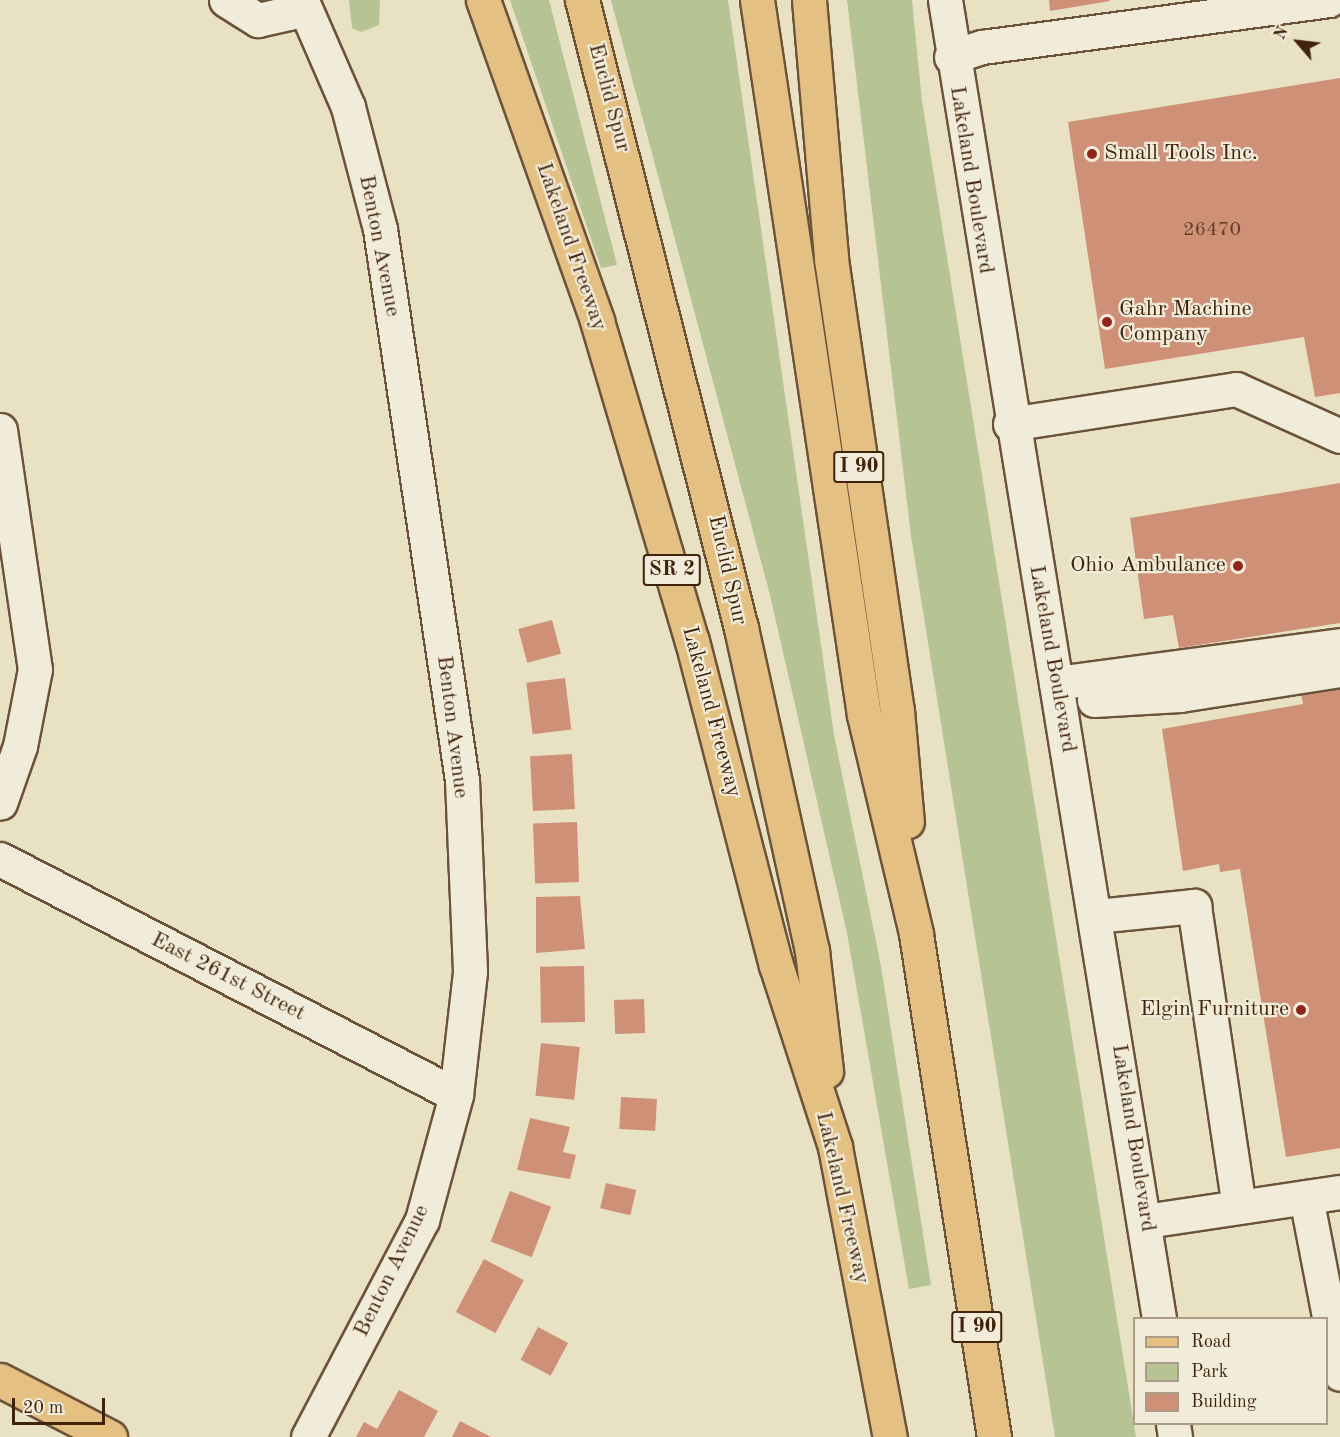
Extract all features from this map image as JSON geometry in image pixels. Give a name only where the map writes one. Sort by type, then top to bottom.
[{"type":"main road","name":"Lakeland Freeway","points":[[483,0],[630,427],[776,964],[835,1147],[890,1437]]},
{"type":"main road","name":"Euclid Spur","points":[[582,0],[688,406],[791,851],[812,951],[835,1147]]},
{"type":"main road","points":[[757,0],[864,715],[916,934]]},
{"type":"main road","name":"I 90","points":[[809,0],[831,259],[897,711],[916,934],[994,1437]]},
{"type":"main road","points":[[0,1380],[110,1437]]},
{"type":"street","name":"Benton Avenue","points":[[226,0],[258,20],[289,13],[302,1],[348,107],[380,229],[462,780],[470,972],[456,1095],[422,1220],[308,1437]]},
{"type":"street","name":"Lakeland Boulevard","points":[[945,0],[951,57],[1010,424],[1096,916],[1146,1221],[1159,1317]]},
{"type":"street","points":[[951,57],[982,47],[1329,0]]},
{"type":"street","points":[[1010,424],[1236,389],[1340,436]]},
{"type":"street","points":[[0,430],[35,669],[20,746],[0,803]]},
{"type":"street","points":[[1057,692],[1340,645]]},
{"type":"street","points":[[1057,692],[1180,695],[1340,670]]},
{"type":"street","name":"East 261st Street","points":[[0,859],[456,1095]]},
{"type":"street","points":[[1096,916],[1194,906],[1239,1207]]},
{"type":"street","points":[[1146,1221],[1340,1192]]},
{"type":"street","points":[[1306,1197],[1333,1299],[1340,1374]]},
{"type":"green space","points":[[349,0],[380,0],[379,25],[361,32],[352,28]]},
{"type":"green space","points":[[510,0],[549,0],[617,265],[601,268]]},
{"type":"green space","points":[[611,0],[728,0],[834,735],[881,966],[931,1285],[909,1289],[847,933],[770,595]]},
{"type":"green space","points":[[847,0],[912,0],[922,101],[1136,1437],[1055,1437],[911,536]]},
{"type":"building","points":[[1049,0],[1110,0],[1110,1],[1050,11]]},
{"type":"building","points":[[1340,78],[1340,393],[1315,397],[1304,337],[1105,369],[1068,122]]},
{"type":"building","name":"Ohio Ambulance","points":[[1340,483],[1340,623],[1179,648],[1173,615],[1144,619],[1130,518]]},
{"type":"building","points":[[552,620],[561,654],[527,663],[518,629]]},
{"type":"building","points":[[565,678],[571,730],[533,734],[526,683]]},
{"type":"building","name":"Elgin Furniture","points":[[1340,682],[1340,1148],[1286,1157],[1240,869],[1220,872],[1219,864],[1183,871],[1162,729],[1303,704],[1300,688]]},
{"type":"building","points":[[572,754],[575,809],[533,811],[530,756]]},
{"type":"building","points":[[577,822],[579,882],[535,883],[533,824]]},
{"type":"building","points":[[580,896],[585,949],[536,953],[536,897]]},
{"type":"building","points":[[584,966],[585,1022],[541,1023],[540,967]]},
{"type":"building","points":[[644,999],[645,1033],[615,1034],[614,1000]]},
{"type":"building","points":[[541,1043],[580,1047],[574,1100],[535,1096]]},
{"type":"building","points":[[621,1097],[657,1099],[655,1131],[619,1129]]},
{"type":"building","points":[[530,1118],[570,1127],[563,1152],[576,1155],[570,1179],[517,1170]]},
{"type":"building","points":[[606,1183],[636,1190],[630,1215],[600,1208]]},
{"type":"building","points":[[510,1191],[551,1207],[532,1257],[491,1241]]},
{"type":"building","points":[[484,1259],[524,1280],[496,1333],[456,1312]]},
{"type":"building","points":[[538,1327],[568,1343],[551,1376],[521,1360]]},
{"type":"building","points":[[399,1390],[438,1411],[424,1437],[356,1437],[364,1422],[377,1429]]},
{"type":"building","points":[[460,1421],[491,1437],[452,1437]]},
{"type":"place","name":"Small Tools Inc.","points":[[1092,154]]},
{"type":"place","name":"Gahr Machine Company","points":[[1107,322]]},
{"type":"place","name":"Ohio Ambulance","points":[[1238,566]]},
{"type":"place","name":"Elgin Furniture","points":[[1301,1010]]}]
